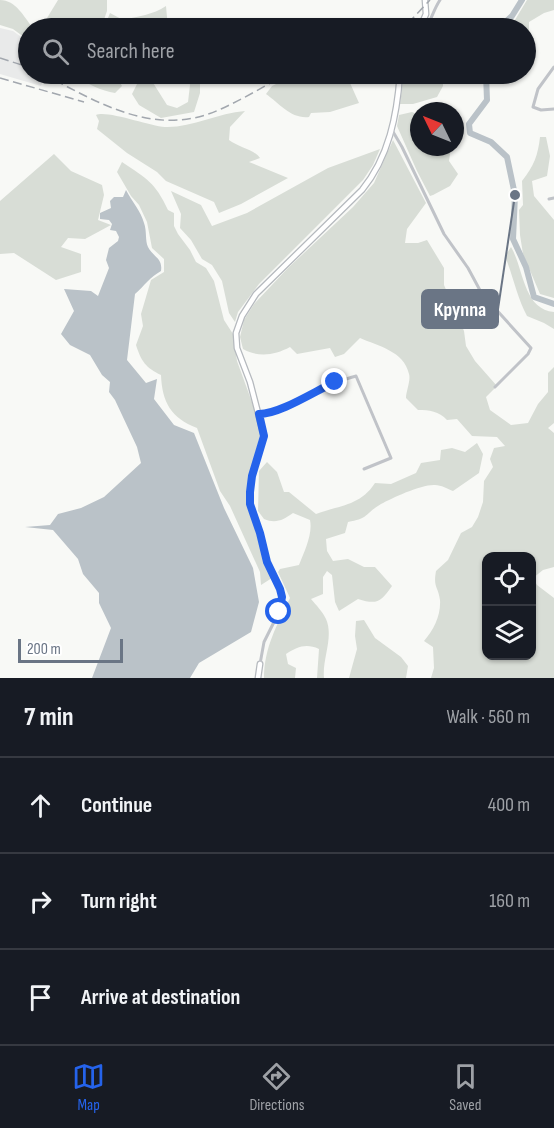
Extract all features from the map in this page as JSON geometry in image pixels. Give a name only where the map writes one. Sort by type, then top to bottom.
[{"type":"street","points":[[424,18],[425,0]]},
{"type":"street","points":[[432,18],[440,0]]},
{"type":"street","points":[[554,67],[538,88],[533,106],[541,110],[554,109]]},
{"type":"street","points":[[258,678],[264,642],[279,612],[282,597],[267,562],[250,504],[252,476],[264,436],[237,348],[236,333],[242,316],[256,294],[373,177],[392,130],[399,84]]},
{"type":"street","points":[[392,130],[444,234],[468,268],[482,294],[531,348],[528,354],[495,387]]},
{"type":"street","points":[[549,200],[554,198]]},
{"type":"street","points":[[259,414],[266,414],[292,404],[335,382],[356,376],[391,458],[364,469]]},
{"type":"shaded area","points":[[0,0],[11,3],[26,18],[18,18],[18,33],[0,25]]},
{"type":"shaded area","points":[[58,0],[107,0],[105,18],[47,18]]},
{"type":"shaded area","points":[[527,0],[554,0],[554,10],[536,18],[516,18]]},
{"type":"shaded area","points":[[166,6],[167,18],[131,18],[151,13]]},
{"type":"shaded area","points":[[110,13],[119,18],[108,18]]},
{"type":"shaded area","points":[[0,28],[18,35],[18,79],[0,74]]},
{"type":"shaded area","points":[[89,84],[121,84],[122,86],[115,93]]},
{"type":"shaded area","points":[[137,84],[154,84],[167,105],[177,108],[188,102],[190,85],[200,84],[200,93],[194,112],[161,118],[139,105],[132,94]]},
{"type":"shaded area","points":[[276,84],[350,84],[359,103],[330,112],[311,113],[309,117],[297,116],[266,94]]},
{"type":"shaded area","points":[[403,84],[443,84],[437,97],[410,102],[410,104],[400,104]]},
{"type":"shaded area","points":[[245,111],[230,127],[229,140],[260,158],[249,162],[288,178],[241,204],[219,213],[214,202],[166,181],[97,129],[99,121],[96,115],[101,114],[175,127]]},
{"type":"shaded area","points":[[410,112],[410,155],[397,126],[399,115]]},
{"type":"shaded area","points":[[540,137],[546,137],[550,156],[547,176],[532,181],[534,196],[554,220],[554,298],[540,294],[523,254],[520,235],[519,210],[523,205],[522,181],[535,160]]},
{"type":"shaded area","points":[[393,140],[426,203],[407,229],[405,243],[427,240],[444,268],[444,285],[464,331],[466,346],[475,361],[497,386],[486,397],[490,410],[511,425],[528,423],[538,404],[548,392],[548,373],[554,367],[554,423],[548,428],[554,433],[554,567],[543,570],[536,576],[536,552],[482,552],[482,660],[536,660],[536,583],[554,598],[554,678],[431,678],[434,668],[433,647],[424,641],[438,617],[440,600],[435,584],[436,571],[448,560],[461,533],[472,527],[478,517],[483,502],[484,481],[493,467],[490,459],[494,448],[505,446],[497,437],[472,436],[457,419],[447,420],[434,412],[418,410],[406,398],[409,376],[402,360],[389,350],[360,338],[344,354],[335,357],[330,348],[297,354],[290,347],[267,354],[255,354],[243,349],[240,337],[244,320],[254,304],[288,268],[353,207],[374,183]]},
{"type":"shaded area","points":[[380,149],[363,180],[259,284],[238,312],[235,322],[229,313],[222,281],[212,265],[202,259],[191,240],[180,228],[181,214],[171,191],[201,205],[212,226],[247,213],[328,168]]},
{"type":"shaded area","points":[[54,154],[71,171],[102,185],[104,195],[98,220],[111,225],[85,239],[68,238],[61,247],[81,254],[81,272],[56,280],[14,253],[0,254],[0,201]]},
{"type":"shaded area","points":[[410,156],[450,156],[449,161],[458,174],[450,186],[430,196]]},
{"type":"shaded area","points":[[122,162],[150,182],[168,210],[174,213],[174,226],[178,234],[196,262],[206,268],[214,281],[224,320],[233,334],[237,361],[257,416],[260,435],[248,482],[246,500],[264,563],[272,578],[261,585],[260,572],[230,506],[220,491],[197,428],[174,414],[163,393],[161,375],[151,370],[145,363],[136,345],[143,326],[141,314],[151,280],[164,272],[164,259],[152,248],[147,222],[139,205],[117,172]]},
{"type":"shaded area","points":[[126,190],[143,219],[148,247],[159,260],[161,267],[161,271],[135,294],[127,360],[146,383],[157,379],[154,399],[174,425],[194,433],[224,508],[253,568],[259,602],[251,632],[199,663],[190,678],[92,678],[111,628],[99,603],[99,593],[83,574],[78,559],[53,530],[25,527],[50,525],[58,514],[81,508],[104,497],[141,463],[137,447],[109,392],[110,382],[102,375],[90,355],[70,345],[61,334],[74,311],[64,289],[91,291],[98,296],[109,268],[106,260],[109,248],[118,241],[119,237],[116,231],[110,230],[112,224],[109,220],[100,219],[100,213],[111,208],[110,201],[114,197],[123,197]]},
{"type":"shaded area","points":[[511,247],[530,296],[536,304],[554,312],[554,329],[527,316],[505,256]]},
{"type":"shaded area","points":[[477,443],[483,454],[479,473],[453,491],[442,486],[429,485],[407,492],[381,504],[364,517],[348,522],[345,533],[326,539],[327,551],[333,561],[348,559],[364,567],[375,567],[392,586],[378,601],[358,599],[339,611],[335,602],[332,575],[327,571],[323,577],[323,594],[311,599],[323,614],[328,626],[324,678],[317,678],[319,649],[306,646],[286,654],[288,664],[296,668],[295,678],[264,678],[269,647],[290,598],[278,572],[280,569],[299,565],[308,543],[311,525],[310,520],[293,513],[283,519],[272,521],[264,519],[258,511],[259,471],[267,462],[277,472],[284,492],[289,492],[316,514],[356,501],[375,483],[391,484],[416,473],[421,463],[440,460],[441,450],[452,448],[465,452]]},
{"type":"shaded area","points":[[364,620],[375,638],[401,657],[408,666],[406,678],[349,678],[357,649],[356,621]]},
{"type":"waterway","points":[[510,18],[522,0]]},
{"type":"waterway","points":[[486,84],[487,100],[469,124],[470,133],[491,142],[507,157],[515,195],[513,239],[526,267],[534,297],[554,304]]},
{"type":"railway","points":[[413,18],[430,0]]},
{"type":"railway","points":[[0,58],[18,64]]},
{"type":"railway","points":[[0,78],[18,83]]},
{"type":"railway","points":[[21,84],[84,102]]},
{"type":"railway","points":[[62,84],[129,114],[151,119],[174,120],[197,117],[221,109],[269,84]]},
{"type":"place","name":"Круппа","points":[[515,195]]},
{"type":"route","points":[[279,612],[282,597],[280,589],[267,562],[250,504],[252,476],[264,436],[259,414],[266,414],[292,404],[335,382]]}]
